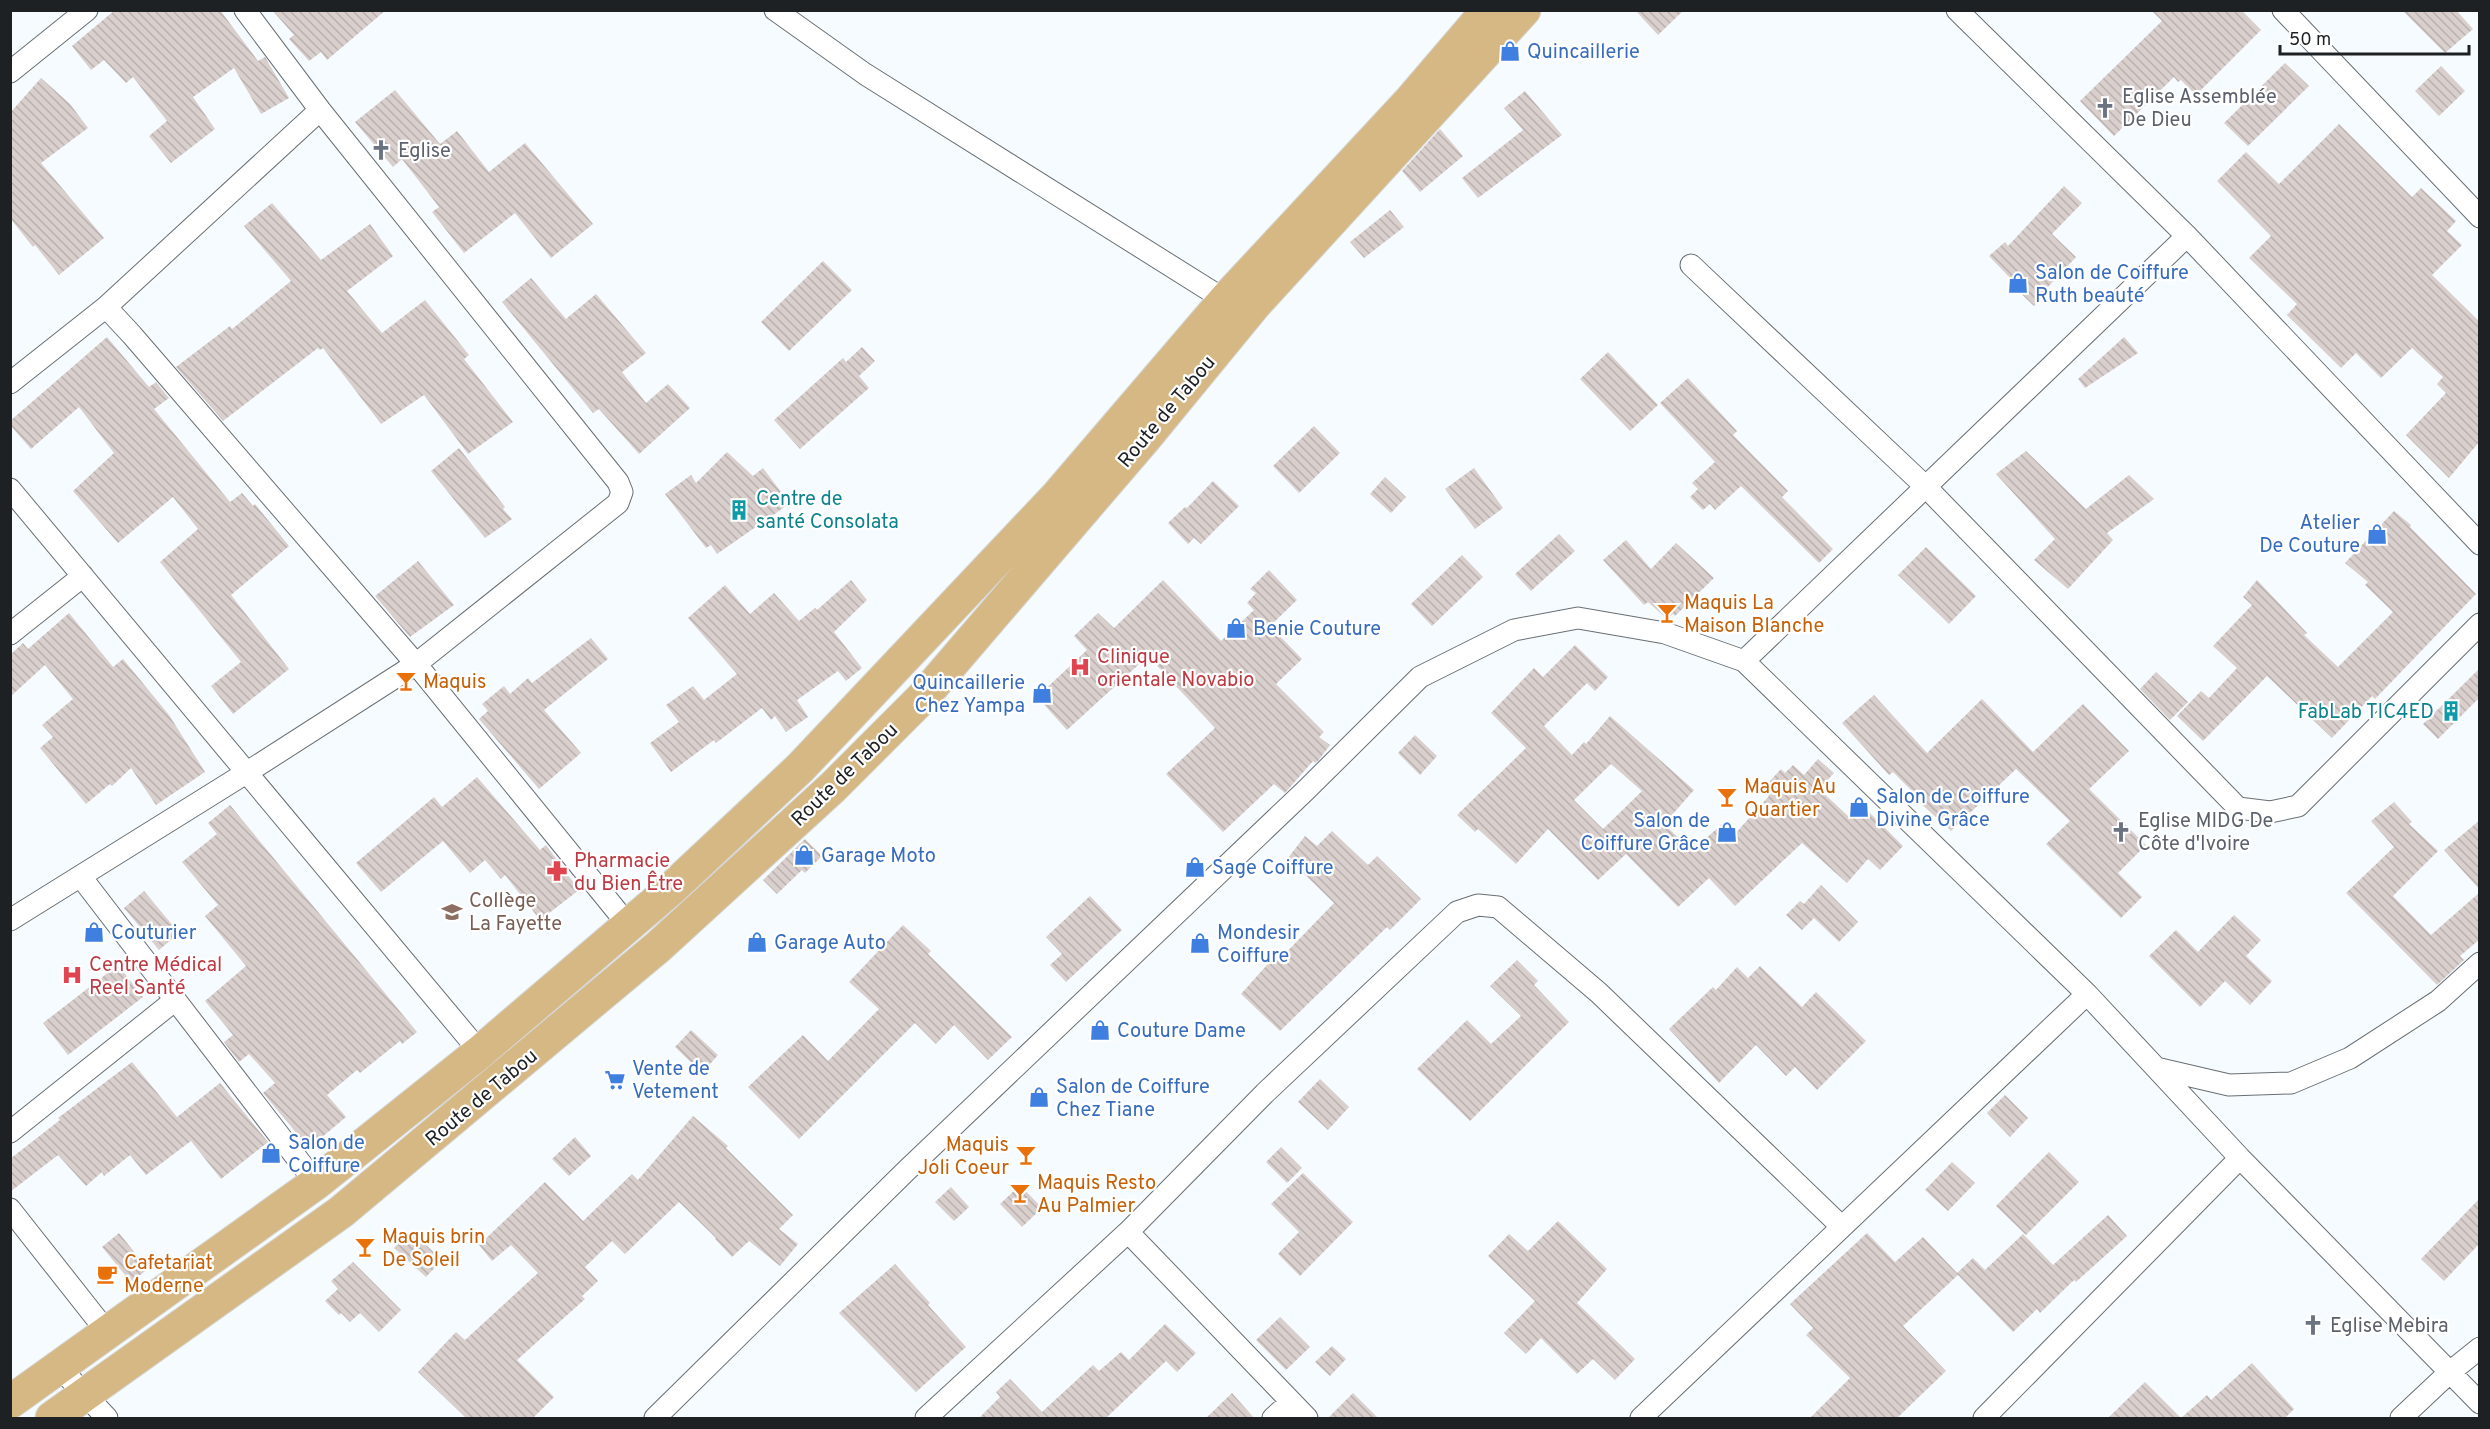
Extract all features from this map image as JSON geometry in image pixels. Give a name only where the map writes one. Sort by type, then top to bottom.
[{"type":"main road","name":"Route de Tabou","points":[[10,1402],[316,1183],[480,1052],[629,926],[801,768],[1058,495],[1225,300],[1411,100],[1488,10]]},
{"type":"main road","name":"Route de Tabou","points":[[52,1419],[96,1407],[341,1212],[649,955],[833,788],[922,697],[1145,438],[1255,304],[1524,10]]},
{"type":"street","points":[[10,72],[87,10]]},
{"type":"street","points":[[10,920],[416,664],[618,503],[622,492],[618,482],[320,110],[245,10]]},
{"type":"street","points":[[775,10],[865,74],[1225,300]]},
{"type":"street","points":[[1957,10],[2187,236],[2480,543]]},
{"type":"street","points":[[2283,10],[2480,217]]},
{"type":"street","points":[[10,383],[106,307],[320,110]]},
{"type":"street","points":[[1744,661],[2187,236]]},
{"type":"street","points":[[1691,265],[1926,487],[2238,808],[2270,812],[2298,806],[2480,624]]},
{"type":"street","points":[[106,307],[416,664],[629,926]]},
{"type":"street","points":[[10,489],[480,1052]]},
{"type":"street","points":[[10,634],[83,576]]},
{"type":"street","points":[[655,1419],[907,1170],[1297,799],[1420,677],[1514,630],[1578,618],[1665,633],[1744,661],[2087,994],[2240,1158],[2480,1403]]},
{"type":"street","points":[[81,877],[316,1183]]},
{"type":"street","points":[[927,1419],[1128,1232],[1265,1093],[1457,912],[1478,905],[1498,907],[1599,993],[1842,1227]]},
{"type":"street","points":[[2156,1068],[2229,1084],[2291,1083],[2350,1058],[2438,1001],[2480,963]]},
{"type":"street","points":[[1641,1419],[2087,994]]},
{"type":"street","points":[[10,1132],[174,1001]]},
{"type":"street","points":[[1984,1419],[2240,1158]]},
{"type":"street","points":[[10,1209],[107,1332]]},
{"type":"street","points":[[1128,1232],[1307,1419]]},
{"type":"street","points":[[2401,1419],[2450,1372],[2480,1348]]},
{"type":"street","points":[[59,1366],[96,1407]]},
{"type":"street","points":[[1273,1419],[1291,1402]]},
{"type":"building","points":[[115,10],[220,10],[258,61],[265,57],[289,98],[261,114],[234,68],[193,97],[215,129],[171,163],[149,136],[167,121],[133,77],[126,83],[104,60],[91,70],[72,46]]},
{"type":"building","points":[[272,10],[386,10],[327,60],[321,52],[309,61],[289,39],[294,35]]},
{"type":"building","points":[[1635,10],[1684,10],[1658,35]]},
{"type":"building","points":[[2151,10],[2241,10],[2261,30],[2196,95],[2181,80],[2178,82],[2174,77],[2114,136],[2080,101],[2162,21]]},
{"type":"building","points":[[2402,10],[2456,10],[2473,29],[2445,53]]},
{"type":"building","points":[[2285,63],[2309,86],[2248,146],[2224,123]]},
{"type":"building","points":[[2441,66],[2465,91],[2439,116],[2415,91]]},
{"type":"building","points":[[41,78],[70,104],[88,128],[41,163],[104,238],[59,275],[10,218],[10,113]]},
{"type":"building","points":[[395,90],[440,144],[457,131],[489,172],[525,143],[593,224],[551,258],[515,213],[464,253],[432,212],[439,207],[402,159],[393,167],[355,122]]},
{"type":"building","points":[[1525,91],[1562,135],[1478,198],[1462,178],[1523,130],[1504,108]]},
{"type":"building","points":[[2339,124],[2412,197],[2421,188],[2456,221],[2447,231],[2462,245],[2432,275],[2480,322],[2480,441],[2449,478],[2406,435],[2446,393],[2437,384],[2443,377],[2412,348],[2381,378],[2356,353],[2341,368],[2287,315],[2297,304],[2249,258],[2271,236],[2217,181],[2246,152],[2279,184]]},
{"type":"building","points":[[1440,129],[1463,156],[1420,192],[1402,171]]},
{"type":"building","points":[[2064,186],[2082,203],[2052,234],[2076,257],[2047,288],[2049,290],[2034,306],[2010,283],[2012,280],[1989,256],[2005,242],[2008,246]]},
{"type":"building","points":[[272,203],[321,260],[370,224],[393,256],[347,291],[382,333],[425,300],[469,355],[464,359],[513,422],[468,454],[424,395],[381,424],[323,348],[320,350],[318,348],[223,421],[176,367],[230,326],[232,329],[291,281],[244,226]]},
{"type":"building","points":[[1390,210],[1404,227],[1364,258],[1350,242]]},
{"type":"building","points":[[823,261],[852,290],[789,351],[761,322]]},
{"type":"building","points":[[531,278],[566,319],[596,294],[646,353],[622,372],[646,403],[668,384],[690,408],[639,454],[599,409],[593,413],[502,302]]},
{"type":"building","points":[[107,337],[149,387],[156,382],[169,398],[154,409],[230,502],[242,493],[253,506],[255,504],[289,546],[231,595],[289,669],[233,714],[211,686],[241,662],[160,562],[198,529],[173,497],[118,543],[73,491],[114,453],[79,407],[31,449],[10,425],[10,421]]},
{"type":"building","points":[[2124,337],[2138,353],[2085,388],[2078,379]]},
{"type":"building","points":[[862,347],[875,361],[859,376],[869,388],[800,449],[774,420],[843,358],[846,362]]},
{"type":"building","points":[[1608,352],[1658,405],[1630,431],[1580,379]]},
{"type":"building","points":[[1688,378],[1737,431],[1733,435],[1788,491],[1782,497],[1833,549],[1819,563],[1741,486],[1715,510],[1710,504],[1703,510],[1690,497],[1698,489],[1692,483],[1715,462],[1660,403]]},
{"type":"building","points":[[1314,426],[1340,453],[1299,493],[1273,466]]},
{"type":"building","points":[[459,448],[512,519],[485,538],[431,471]]},
{"type":"building","points":[[2026,451],[2086,509],[2129,475],[2154,499],[2107,533],[2113,540],[2068,589],[2034,560],[2055,539],[1996,474]]},
{"type":"building","points":[[727,452],[753,476],[763,468],[781,492],[777,495],[786,506],[717,554],[711,545],[706,548],[665,494],[691,475],[696,483]]},
{"type":"building","points":[[1474,468],[1503,508],[1475,529],[1445,489]]},
{"type":"building","points":[[1385,477],[1406,497],[1391,513],[1370,494]]},
{"type":"building","points":[[1213,481],[1239,506],[1201,544],[1194,538],[1188,544],[1168,523],[1185,507],[1187,508]]},
{"type":"building","points":[[2394,511],[2411,525],[2410,527],[2476,594],[2375,699],[2372,696],[2332,738],[2267,676],[2203,741],[2177,716],[2201,691],[2209,698],[2237,668],[2213,646],[2252,605],[2243,597],[2257,580],[2307,633],[2304,635],[2338,667],[2393,612],[2365,585],[2368,582],[2345,563]]},
{"type":"building","points":[[1559,534],[1575,551],[1531,591],[1515,574]]},
{"type":"building","points":[[1626,540],[1651,569],[1676,543],[1714,578],[1675,616],[1673,614],[1667,619],[1648,602],[1644,605],[1603,560]]},
{"type":"building","points":[[1926,547],[1976,596],[1949,624],[1898,575]]},
{"type":"building","points":[[1462,555],[1483,577],[1432,626],[1411,604]]},
{"type":"building","points":[[418,561],[454,605],[410,637],[375,596]]},
{"type":"building","points":[[1269,570],[1297,600],[1270,626],[1302,659],[1276,684],[1324,732],[1319,737],[1330,745],[1318,761],[1315,763],[1313,761],[1285,793],[1274,784],[1223,832],[1166,774],[1215,728],[1148,656],[1067,730],[1037,697],[1087,650],[1074,636],[1098,613],[1114,628],[1163,580],[1221,641],[1254,610],[1247,603],[1256,593],[1250,589]]},
{"type":"building","points":[[851,580],[867,600],[834,632],[862,668],[846,681],[838,671],[797,700],[808,717],[786,732],[775,716],[771,720],[762,708],[716,743],[714,740],[671,772],[650,743],[679,722],[666,705],[693,686],[704,700],[737,674],[688,618],[725,585],[750,614],[774,593],[799,621],[815,608],[817,610]]},
{"type":"building","points":[[69,613],[113,667],[123,659],[169,715],[205,772],[156,805],[131,768],[112,786],[110,784],[86,804],[40,748],[53,737],[42,725],[73,699],[45,665],[10,697],[10,655],[23,643],[28,649]]},
{"type":"building","points":[[591,638],[608,659],[544,710],[581,753],[539,789],[479,719],[488,711],[482,704],[504,686],[510,694],[528,678],[532,683]]},
{"type":"building","points":[[1575,645],[1608,677],[1595,691],[1587,683],[1544,726],[1572,755],[1584,742],[1586,744],[1610,716],[1694,790],[1664,824],[1692,851],[1723,823],[1734,835],[1769,796],[1762,790],[1781,769],[1785,773],[1793,765],[1804,775],[1818,759],[1834,773],[1819,789],[1848,816],[1860,803],[1903,846],[1880,870],[1868,859],[1847,883],[1802,843],[1735,906],[1709,878],[1678,907],[1626,854],[1598,880],[1548,829],[1516,864],[1478,829],[1475,832],[1457,815],[1526,748],[1491,713],[1534,668],[1543,677]],"holes":[[[1611,764],[1642,791],[1603,829],[1574,800]]]},
{"type":"building","name":"FabLab TIC4ED","points":[[2480,668],[2480,697],[2438,739],[2423,724]]},
{"type":"building","points":[[2156,672],[2188,702],[2170,720],[2140,689]]},
{"type":"building","points":[[1874,695],[1927,753],[1982,699],[2033,752],[2083,704],[2129,751],[2089,789],[2146,845],[2118,873],[2142,897],[2121,918],[2046,844],[2070,821],[2016,769],[1951,831],[1918,801],[1920,799],[1893,772],[1889,775],[1842,723]]},
{"type":"building","points":[[1415,735],[1437,756],[1420,775],[1398,753]]},
{"type":"building","points":[[477,777],[540,850],[546,845],[579,890],[540,920],[505,875],[501,879],[485,860],[470,873],[443,841],[381,892],[356,863],[434,797],[442,807]]},
{"type":"building","points":[[2394,802],[2412,822],[2409,824],[2438,851],[2393,896],[2431,935],[2480,892],[2480,939],[2460,956],[2464,960],[2437,985],[2346,893],[2394,847],[2371,821]]},
{"type":"building","points":[[230,805],[417,1032],[402,1044],[400,1041],[360,1073],[357,1070],[327,1095],[346,1117],[309,1148],[263,1093],[275,1083],[249,1054],[239,1062],[224,1042],[233,1035],[205,1001],[246,966],[205,916],[218,905],[182,862],[217,834],[208,823]]},
{"type":"building","points":[[2480,820],[2480,890],[2444,850]]},
{"type":"building","points":[[1332,831],[1368,865],[1377,856],[1421,899],[1390,930],[1387,927],[1280,1031],[1241,994],[1274,957],[1278,961],[1334,903],[1288,858],[1305,836],[1317,846]]},
{"type":"building","points":[[805,839],[822,856],[805,873],[802,870],[777,894],[763,880]]},
{"type":"building","points":[[1821,885],[1858,922],[1839,942],[1814,918],[1802,930],[1786,915],[1800,901],[1804,904]]},
{"type":"building","points":[[144,891],[179,933],[159,950],[124,908]]},
{"type":"building","points":[[1090,896],[1122,930],[1066,982],[1050,965],[1062,954],[1046,937]]},
{"type":"building","points":[[2234,915],[2261,940],[2246,956],[2272,981],[2250,1005],[2225,981],[2200,1007],[2149,956],[2176,930],[2198,952]]},
{"type":"building","points":[[903,925],[931,951],[928,954],[1012,1037],[988,1060],[954,1025],[936,1044],[915,1023],[799,1139],[748,1087],[803,1035],[828,1061],[879,1009],[849,982]]},
{"type":"building","points":[[1517,960],[1538,981],[1534,985],[1569,1022],[1470,1121],[1417,1069],[1467,1020],[1491,1044],[1521,1016],[1490,986]]},
{"type":"building","name":"Centre Médical Reel Santé","points":[[118,965],[143,997],[68,1055],[43,1023]]},
{"type":"building","points":[[1760,966],[1802,1007],[1816,992],[1866,1041],[1817,1090],[1795,1067],[1786,1076],[1756,1045],[1719,1083],[1669,1029],[1713,987],[1716,990],[1737,967],[1748,978]]},
{"type":"building","points":[[691,1030],[718,1055],[702,1073],[675,1047]]},
{"type":"building","points":[[132,1062],[177,1117],[220,1083],[268,1142],[221,1179],[191,1141],[146,1175],[130,1155],[104,1176],[102,1172],[86,1186],[58,1155],[10,1192],[10,1159],[60,1120],[58,1118]]},
{"type":"building","points":[[1320,1079],[1349,1107],[1328,1130],[1298,1102]]},
{"type":"building","points":[[2005,1095],[2028,1118],[2010,1137],[1987,1113]]},
{"type":"building","points":[[693,1116],[728,1146],[726,1148],[793,1215],[779,1229],[798,1244],[780,1266],[749,1241],[732,1257],[679,1202],[625,1254],[612,1241],[585,1267],[598,1281],[582,1296],[585,1299],[517,1360],[554,1397],[532,1419],[467,1419],[418,1372],[456,1332],[465,1340],[538,1273],[511,1245],[492,1261],[479,1245],[545,1182],[583,1221],[632,1174],[638,1180]]},
{"type":"building","points":[[575,1137],[591,1156],[569,1176],[552,1159]]},
{"type":"building","points":[[1281,1147],[1302,1168],[1287,1183],[1266,1162]]},
{"type":"building","points":[[2049,1152],[2079,1182],[2026,1235],[1996,1206]]},
{"type":"building","points":[[1952,1162],[1975,1183],[1948,1211],[1925,1190]]},
{"type":"building","points":[[1303,1173],[1353,1222],[1300,1276],[1278,1254],[1299,1232],[1271,1204]]},
{"type":"building","points":[[1020,1185],[1042,1208],[1022,1227],[1000,1204]]},
{"type":"building","points":[[951,1187],[969,1207],[954,1221],[935,1202]]},
{"type":"building","points":[[2480,1198],[2480,1243],[2444,1281],[2421,1259]]},
{"type":"building","points":[[2108,1215],[2127,1236],[2076,1282],[2074,1280],[2040,1313],[2037,1309],[2013,1332],[1958,1275],[1903,1326],[1946,1371],[1896,1419],[1809,1419],[1850,1378],[1806,1335],[1813,1328],[1790,1304],[1867,1233],[1895,1262],[1923,1237],[1957,1273],[1973,1258],[1985,1270],[2023,1234],[2053,1265]]},
{"type":"building","points":[[1558,1221],[1607,1269],[1577,1303],[1635,1359],[1615,1380],[1593,1359],[1577,1374],[1541,1338],[1526,1354],[1504,1333],[1535,1301],[1488,1256],[1509,1234],[1528,1251]]},
{"type":"building","points":[[411,1231],[442,1260],[426,1277],[394,1248]]},
{"type":"building","points":[[119,1233],[148,1269],[131,1282],[102,1247]]},
{"type":"building","points":[[353,1262],[401,1310],[379,1332],[360,1313],[350,1322],[325,1301],[338,1289],[331,1281]]},
{"type":"building","points":[[895,1264],[966,1347],[916,1392],[839,1313]]},
{"type":"building","points":[[1280,1317],[1310,1347],[1286,1370],[1256,1340]]},
{"type":"building","points":[[1165,1324],[1196,1353],[1177,1372],[1166,1361],[1105,1419],[978,1419],[1000,1397],[996,1392],[1010,1379],[1042,1412],[1093,1365],[1099,1371],[1121,1352],[1129,1360]]},
{"type":"building","points":[[1332,1346],[1346,1359],[1330,1376],[1315,1362]]},
{"type":"building","points":[[2252,1363],[2294,1409],[2284,1419],[2107,1419],[2145,1382],[2181,1418],[2207,1395],[2211,1400]]},
{"type":"building","points":[[1232,1393],[1255,1419],[1205,1419]]},
{"type":"building","points":[[1353,1393],[1379,1419],[1327,1419]]},
{"type":"place","name":"Quincaillerie","points":[[1510,51]]},
{"type":"place","name":"Eglise Assemblée De Dieu","points":[[2105,108]]},
{"type":"place","name":"Eglise","points":[[381,150]]},
{"type":"place","name":"Salon de Coiffure Ruth beauté","points":[[2018,283]]},
{"type":"place","name":"Centre de santé Consolata","points":[[739,510]]},
{"type":"place","name":"Atelier De Couture","points":[[2377,534]]},
{"type":"place","name":"Maquis La Maison Blanche","points":[[1667,613]]},
{"type":"place","name":"Benie Couture","points":[[1236,628]]},
{"type":"place","name":"Clinique orientale Novabio","points":[[1080,667]]},
{"type":"place","name":"Maquis","points":[[406,681]]},
{"type":"place","name":"Quincaillerie Chez Yampa","points":[[1042,693]]},
{"type":"place","name":"FabLab TIC4ED","points":[[2451,711]]},
{"type":"place","name":"Maquis Au Quartier","points":[[1727,797]]},
{"type":"place","name":"Salon de Coiffure Divine Grâce","points":[[1859,807]]},
{"type":"place","name":"Salon de Coiffure Grâce","points":[[1727,832]]},
{"type":"place","name":"Eglise MIDG De Côte d'Ivoire","points":[[2121,832]]},
{"type":"place","name":"Garage Moto","points":[[804,855]]},
{"type":"place","name":"Sage Coiffure","points":[[1195,867]]},
{"type":"place","name":"Pharmacie du Bien Être","points":[[557,871]]},
{"type":"place","name":"Collège La Fayette","points":[[452,912]]},
{"type":"place","name":"Couturier","points":[[94,932]]},
{"type":"place","name":"Garage Auto","points":[[757,942]]},
{"type":"place","name":"Mondesir Coiffure","points":[[1200,943]]},
{"type":"place","name":"Centre Médical Reel Santé","points":[[72,975]]},
{"type":"place","name":"Couture Dame","points":[[1100,1030]]},
{"type":"place","name":"Vente de Vetement","points":[[615,1080]]},
{"type":"place","name":"Salon de Coiffure Chez Tiane","points":[[1039,1097]]},
{"type":"place","name":"Salon de Coiffure","points":[[271,1153]]},
{"type":"place","name":"Maquis Joli Coeur","points":[[1026,1155]]},
{"type":"place","name":"Maquis Resto Au Palmier","points":[[1020,1193]]},
{"type":"place","name":"Maquis brin De Soleil","points":[[365,1247]]},
{"type":"place","name":"Cafetariat Moderne","points":[[107,1274]]},
{"type":"place","name":"Eglise Mebira","points":[[2313,1325]]}]
